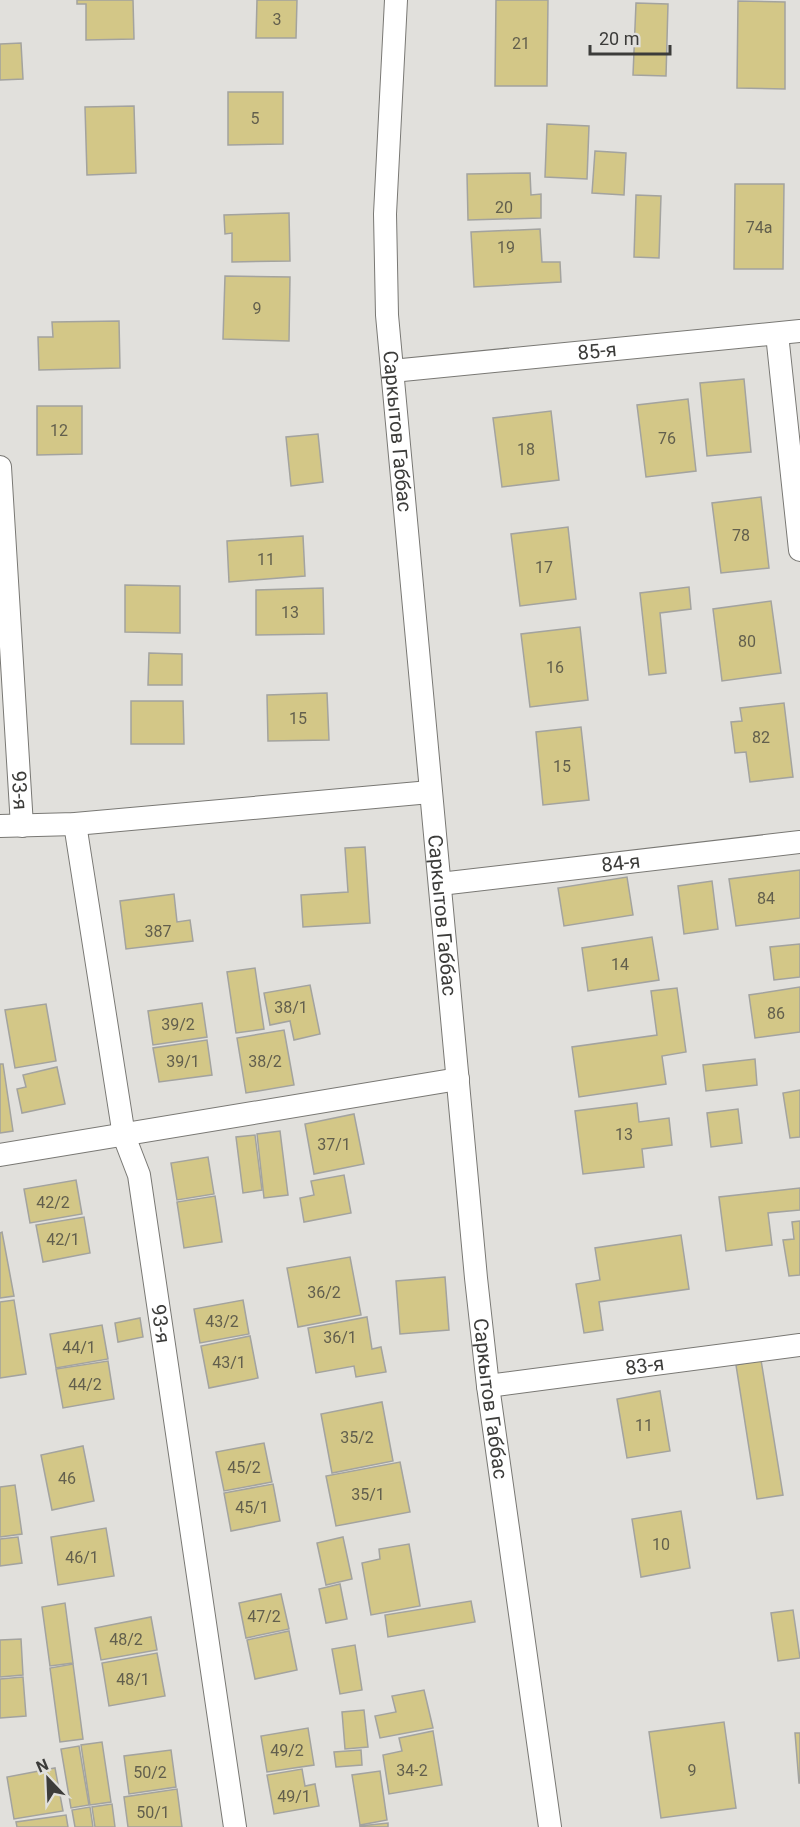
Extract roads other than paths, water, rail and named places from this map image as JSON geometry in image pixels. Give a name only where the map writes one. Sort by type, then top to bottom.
[{"type":"street","name":"Саркытов Габбас","points":[[396,0],[385,214],[387,315],[430,792],[488,1386],[550,1827]]},
{"type":"street","name":"85-я","points":[[392,371],[800,332]]},
{"type":"street","points":[[777,334],[800,550]]},
{"type":"street","name":"93-я","points":[[0,467],[11,826]]},
{"type":"street","points":[[11,826],[75,824],[430,792]]},
{"type":"street","name":"93-я","points":[[75,824],[124,1136],[139,1175],[235,1827]]},
{"type":"street","name":"84-я","points":[[440,884],[800,842]]},
{"type":"street","points":[[0,1155],[458,1079]]},
{"type":"street","name":"83-я","points":[[488,1386],[800,1345]]}]
